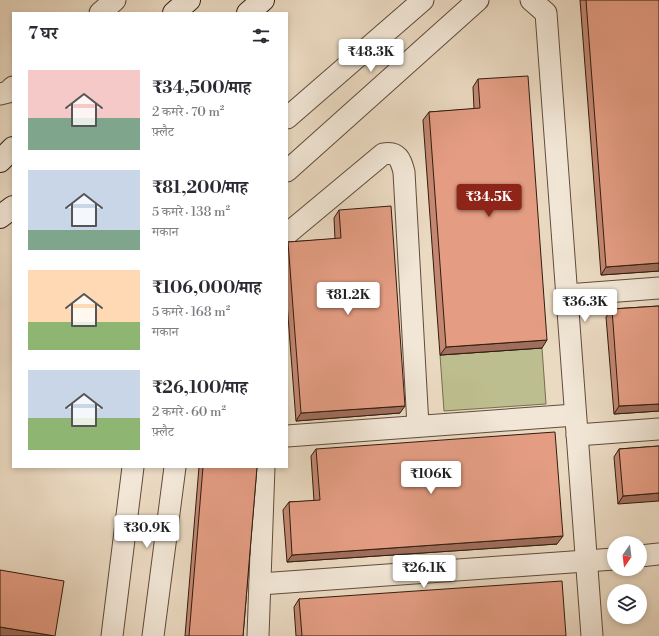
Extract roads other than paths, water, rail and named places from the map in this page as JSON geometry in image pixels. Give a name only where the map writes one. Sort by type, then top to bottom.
[{"type":"main road","points":[[175,12],[189,0]]},
{"type":"main road","points":[[249,12],[263,0]]},
{"type":"main road","points":[[0,161],[12,149]]},
{"type":"main road","points":[[0,217],[12,208]]},
{"type":"street","points":[[101,12],[115,0]]},
{"type":"street","points":[[288,117],[423,0]]},
{"type":"street","points":[[288,170],[478,0]]},
{"type":"street","points":[[531,0],[546,13],[592,636]]},
{"type":"street","points":[[0,94],[8,92],[12,88]]},
{"type":"street","points":[[288,233],[383,154],[391,152],[402,162],[404,172],[418,426]]},
{"type":"street","points":[[567,295],[659,288]]},
{"type":"street","points":[[288,436],[418,426],[576,425],[659,429]]},
{"type":"street","points":[[112,636],[133,468]]},
{"type":"street","points":[[152,636],[175,468]]},
{"type":"street","points":[[258,636],[264,468]]},
{"type":"street","points":[[647,555],[659,554]]},
{"type":"street","points":[[260,584],[607,560]]}]
